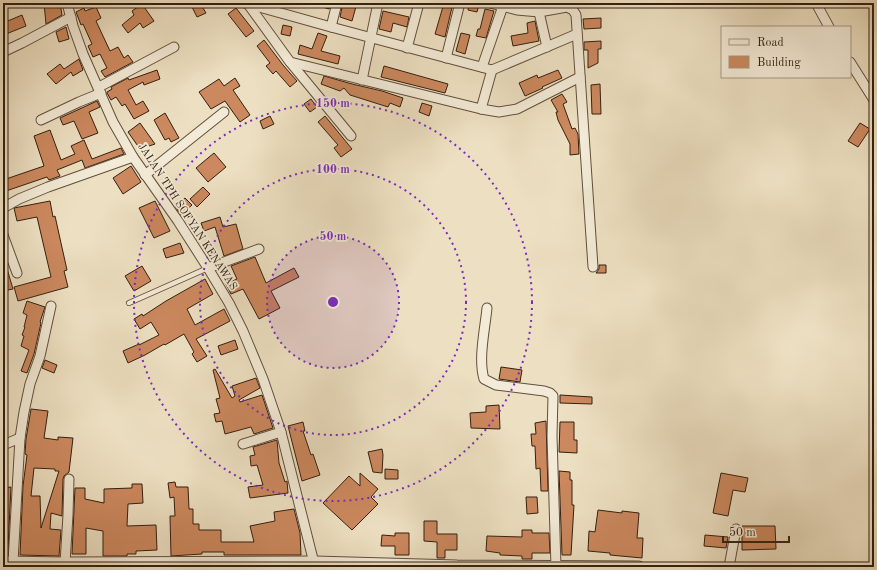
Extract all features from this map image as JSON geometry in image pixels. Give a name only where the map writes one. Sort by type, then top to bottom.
[{"type":"street","name":"JALAN TPH SOFYAN KENAWAS","points":[[68,3],[83,54],[113,122],[133,157],[178,221],[208,268],[229,303],[243,331],[263,379],[281,432],[315,564]]},
{"type":"street","points":[[248,3],[331,28],[492,70],[577,34]]},
{"type":"street","points":[[248,3],[290,62],[351,136]]},
{"type":"street","points":[[331,28],[337,3]]},
{"type":"street","points":[[362,80],[378,3]]},
{"type":"street","points":[[407,48],[419,3]]},
{"type":"street","points":[[446,58],[460,3]]},
{"type":"street","points":[[490,3],[517,10],[539,12],[567,7],[573,10],[576,14],[587,195],[593,266]]},
{"type":"street","points":[[816,3],[828,26]]},
{"type":"street","points":[[482,67],[503,6]]},
{"type":"street","points":[[539,12],[546,47]]},
{"type":"street","points":[[3,52],[71,17]]},
{"type":"street","points":[[41,120],[79,102],[174,47]]},
{"type":"street","points":[[290,62],[481,110],[499,112],[517,110],[580,77]]},
{"type":"street","points":[[851,64],[874,100]]},
{"type":"street","points":[[481,110],[492,70]]},
{"type":"street","points":[[145,175],[224,112]]},
{"type":"street","points":[[3,208],[19,199],[48,187],[133,157]]},
{"type":"street","points":[[3,235],[17,274]]},
{"type":"street","points":[[208,268],[259,249]]},
{"type":"street","points":[[51,306],[40,356],[25,405],[20,438],[8,562],[169,565],[315,564],[638,567]]},
{"type":"street","points":[[487,308],[482,348],[484,379],[496,385],[544,391],[553,396],[552,436],[556,567]]},
{"type":"street","points":[[243,444],[281,432]]},
{"type":"street","points":[[3,445],[20,438]]},
{"type":"street","points":[[58,564],[68,515],[69,479]]},
{"type":"street","points":[[729,567],[736,529]]},
{"type":"lane","points":[[129,303],[208,268]]},
{"type":"building","points":[[44,3],[60,3],[62,15],[46,24]]},
{"type":"building","points":[[200,3],[206,13],[197,17],[192,7]]},
{"type":"building","points":[[316,3],[331,3],[329,9],[316,5]]},
{"type":"building","points":[[343,3],[357,3],[352,21],[340,17]]},
{"type":"building","points":[[444,3],[453,3],[445,37],[435,34]]},
{"type":"building","points":[[469,3],[479,4],[477,12],[468,10]]},
{"type":"building","points":[[142,4],[154,21],[143,28],[140,23],[128,33],[122,25],[134,15],[132,11]]},
{"type":"building","points":[[96,7],[101,18],[96,21],[110,51],[118,47],[124,58],[128,55],[133,62],[105,77],[101,71],[107,68],[100,54],[93,57],[88,46],[92,44],[83,24],[81,25],[76,12],[84,8],[85,11]]},
{"type":"building","points":[[236,8],[254,31],[246,37],[228,14]]},
{"type":"building","points":[[485,9],[494,11],[486,38],[476,36],[478,29],[480,29]]},
{"type":"building","points":[[383,11],[409,17],[407,27],[393,23],[391,32],[379,29]]},
{"type":"building","points":[[22,15],[26,26],[6,34],[3,23]]},
{"type":"building","points":[[601,18],[601,28],[584,29],[583,19]]},
{"type":"building","points":[[535,21],[539,41],[513,46],[511,36],[528,33],[527,23]]},
{"type":"building","points":[[283,25],[292,27],[290,36],[281,34]]},
{"type":"building","points":[[66,27],[69,39],[59,42],[56,32]]},
{"type":"building","points":[[318,33],[327,36],[321,51],[340,56],[338,64],[298,54],[300,45],[312,49]]},
{"type":"building","points":[[461,33],[470,35],[465,54],[456,51]]},
{"type":"building","points":[[264,40],[297,81],[290,87],[276,71],[273,74],[266,66],[270,63],[257,46]]},
{"type":"building","points":[[601,41],[601,49],[598,49],[598,63],[588,68],[588,50],[584,50],[584,42]]},
{"type":"building","points":[[79,59],[83,70],[73,76],[71,72],[56,84],[47,74],[60,64],[64,69]]},
{"type":"building","points":[[384,66],[448,84],[445,93],[381,77]]},
{"type":"building","points":[[157,70],[160,79],[144,85],[143,82],[128,90],[136,105],[143,101],[149,111],[134,119],[125,104],[122,106],[116,97],[111,100],[107,93],[112,89],[111,87],[128,78],[129,80]]},
{"type":"building","points":[[558,70],[562,78],[525,96],[519,83],[537,75],[538,78]]},
{"type":"building","points":[[324,76],[403,98],[400,107],[390,103],[388,107],[350,95],[344,88],[340,91],[321,84]]},
{"type":"building","points":[[235,78],[240,86],[233,90],[250,115],[240,122],[225,101],[211,109],[199,92],[219,79],[224,86]]},
{"type":"building","points":[[600,84],[601,114],[592,114],[591,85]]},
{"type":"building","points":[[562,94],[567,102],[563,104],[572,129],[575,128],[578,134],[579,154],[570,155],[570,144],[558,120],[556,112],[558,112],[551,100]]},
{"type":"building","points":[[311,99],[317,107],[310,112],[304,104]]},
{"type":"building","points":[[97,101],[100,107],[89,112],[98,133],[82,139],[74,121],[63,125],[60,118]]},
{"type":"building","points":[[422,103],[432,106],[429,116],[419,112]]},
{"type":"building","points":[[165,113],[179,138],[171,142],[169,138],[165,140],[154,120]]},
{"type":"building","points":[[270,116],[274,124],[263,129],[260,121]]},
{"type":"building","points":[[325,116],[352,149],[341,157],[334,148],[338,145],[318,122]]},
{"type":"building","points":[[140,123],[155,144],[140,149],[128,132]]},
{"type":"building","points":[[860,123],[870,129],[858,147],[848,141]]},
{"type":"building","points":[[50,130],[61,160],[75,154],[71,146],[84,140],[92,159],[121,148],[124,154],[85,168],[82,160],[57,170],[60,176],[49,180],[47,177],[3,192],[3,180],[44,166],[34,136]]},
{"type":"building","points":[[214,153],[226,167],[208,182],[196,168]]},
{"type":"building","points":[[131,166],[141,182],[123,194],[113,178]]},
{"type":"building","points":[[203,187],[210,194],[197,207],[190,199]]},
{"type":"building","points":[[185,198],[192,205],[181,215],[175,207]]},
{"type":"building","points":[[50,201],[53,217],[55,216],[67,270],[64,271],[68,287],[18,301],[14,287],[51,277],[37,217],[17,221],[14,208]]},
{"type":"building","points":[[155,201],[170,231],[154,238],[139,208]]},
{"type":"building","points":[[220,217],[223,227],[236,224],[243,249],[224,256],[215,227],[204,231],[201,223]]},
{"type":"building","points":[[180,243],[184,253],[166,258],[163,249]]},
{"type":"building","points":[[255,257],[266,283],[294,268],[299,277],[271,291],[280,308],[259,319],[243,289],[231,294],[226,284],[237,279],[231,266]]},
{"type":"building","points":[[3,262],[5,262],[13,289],[3,291]]},
{"type":"building","points":[[599,265],[606,265],[606,273],[596,273],[599,269]]},
{"type":"building","points":[[142,266],[151,281],[134,291],[125,276]]},
{"type":"building","points":[[205,279],[213,294],[187,309],[195,325],[224,309],[230,321],[196,339],[207,356],[197,362],[192,354],[194,352],[184,334],[128,363],[123,351],[159,335],[151,322],[140,329],[134,319],[142,314],[143,316]]},
{"type":"building","points":[[27,301],[45,307],[40,322],[34,354],[27,373],[21,371],[29,350],[21,346],[27,315],[23,313]]},
{"type":"building","points":[[235,340],[238,349],[221,355],[218,346]]},
{"type":"building","points":[[45,360],[57,365],[54,373],[42,368]]},
{"type":"building","points":[[501,367],[522,370],[520,382],[499,379]]},
{"type":"building","points":[[215,369],[232,398],[235,396],[232,386],[256,378],[260,388],[239,400],[240,402],[262,395],[273,428],[254,434],[251,427],[225,434],[222,421],[216,422],[214,414],[220,413],[216,399],[220,398],[213,370]]},
{"type":"building","points":[[560,395],[592,397],[592,404],[560,403]]},
{"type":"building","points":[[499,405],[500,429],[471,428],[470,413],[486,412],[486,406]]},
{"type":"building","points":[[31,409],[48,411],[44,438],[58,440],[58,437],[73,438],[69,472],[63,479],[62,516],[51,513],[50,529],[61,530],[59,556],[20,555],[23,486],[27,455],[25,454]],"holes":[[[34,468],[55,469],[55,471],[59,471],[41,528],[40,496],[31,496]]]},
{"type":"building","points":[[546,421],[548,491],[541,491],[540,468],[536,469],[535,446],[532,446],[531,434],[536,434],[535,423]]},
{"type":"building","points":[[303,422],[305,431],[303,431],[320,475],[302,481],[288,426]]},
{"type":"building","points":[[560,422],[574,422],[574,440],[577,440],[577,453],[559,452]]},
{"type":"building","points":[[277,440],[279,463],[285,482],[287,481],[288,493],[250,498],[248,487],[263,485],[257,465],[251,466],[250,456],[255,455],[253,447]]},
{"type":"building","points":[[382,449],[382,473],[373,472],[368,452]]},
{"type":"building","points":[[385,469],[398,470],[398,479],[385,479]]},
{"type":"building","points":[[559,471],[570,472],[570,480],[572,480],[572,505],[574,505],[571,555],[562,555]]},
{"type":"building","points":[[360,473],[378,489],[371,497],[378,504],[352,530],[323,503],[349,476],[360,486]]},
{"type":"building","points":[[721,473],[748,478],[745,492],[733,490],[728,516],[713,513]]},
{"type":"building","points":[[175,482],[176,487],[188,487],[189,509],[193,509],[193,524],[199,524],[199,530],[221,530],[221,542],[254,542],[250,526],[275,521],[274,512],[294,509],[300,533],[301,555],[224,555],[224,552],[202,552],[202,554],[171,556],[170,516],[175,516],[174,497],[170,498],[168,483]]},
{"type":"building","points":[[132,484],[142,484],[143,503],[128,504],[127,526],[156,525],[157,550],[136,551],[136,554],[127,554],[127,556],[103,556],[103,531],[86,528],[86,554],[72,554],[75,488],[85,488],[85,499],[104,503],[104,489],[132,488]]},
{"type":"building","points":[[11,487],[8,548],[3,548],[3,488]]},
{"type":"building","points":[[526,497],[537,497],[538,513],[527,514]]},
{"type":"building","points":[[598,510],[622,513],[622,511],[639,513],[637,538],[643,538],[642,558],[588,551],[589,531],[595,532]]},
{"type":"building","points":[[424,521],[437,521],[437,534],[457,534],[457,550],[445,550],[445,558],[437,558],[437,542],[424,541]]},
{"type":"building","points":[[742,526],[775,526],[776,549],[742,550]]},
{"type":"building","points":[[522,530],[532,530],[532,533],[549,533],[550,553],[532,553],[532,559],[522,559],[522,556],[500,555],[500,553],[486,551],[487,536],[522,537]]},
{"type":"building","points":[[395,533],[409,533],[409,555],[395,555],[395,546],[381,546],[382,535],[395,536]]},
{"type":"building","points":[[705,535],[728,537],[726,548],[704,546]]}]
